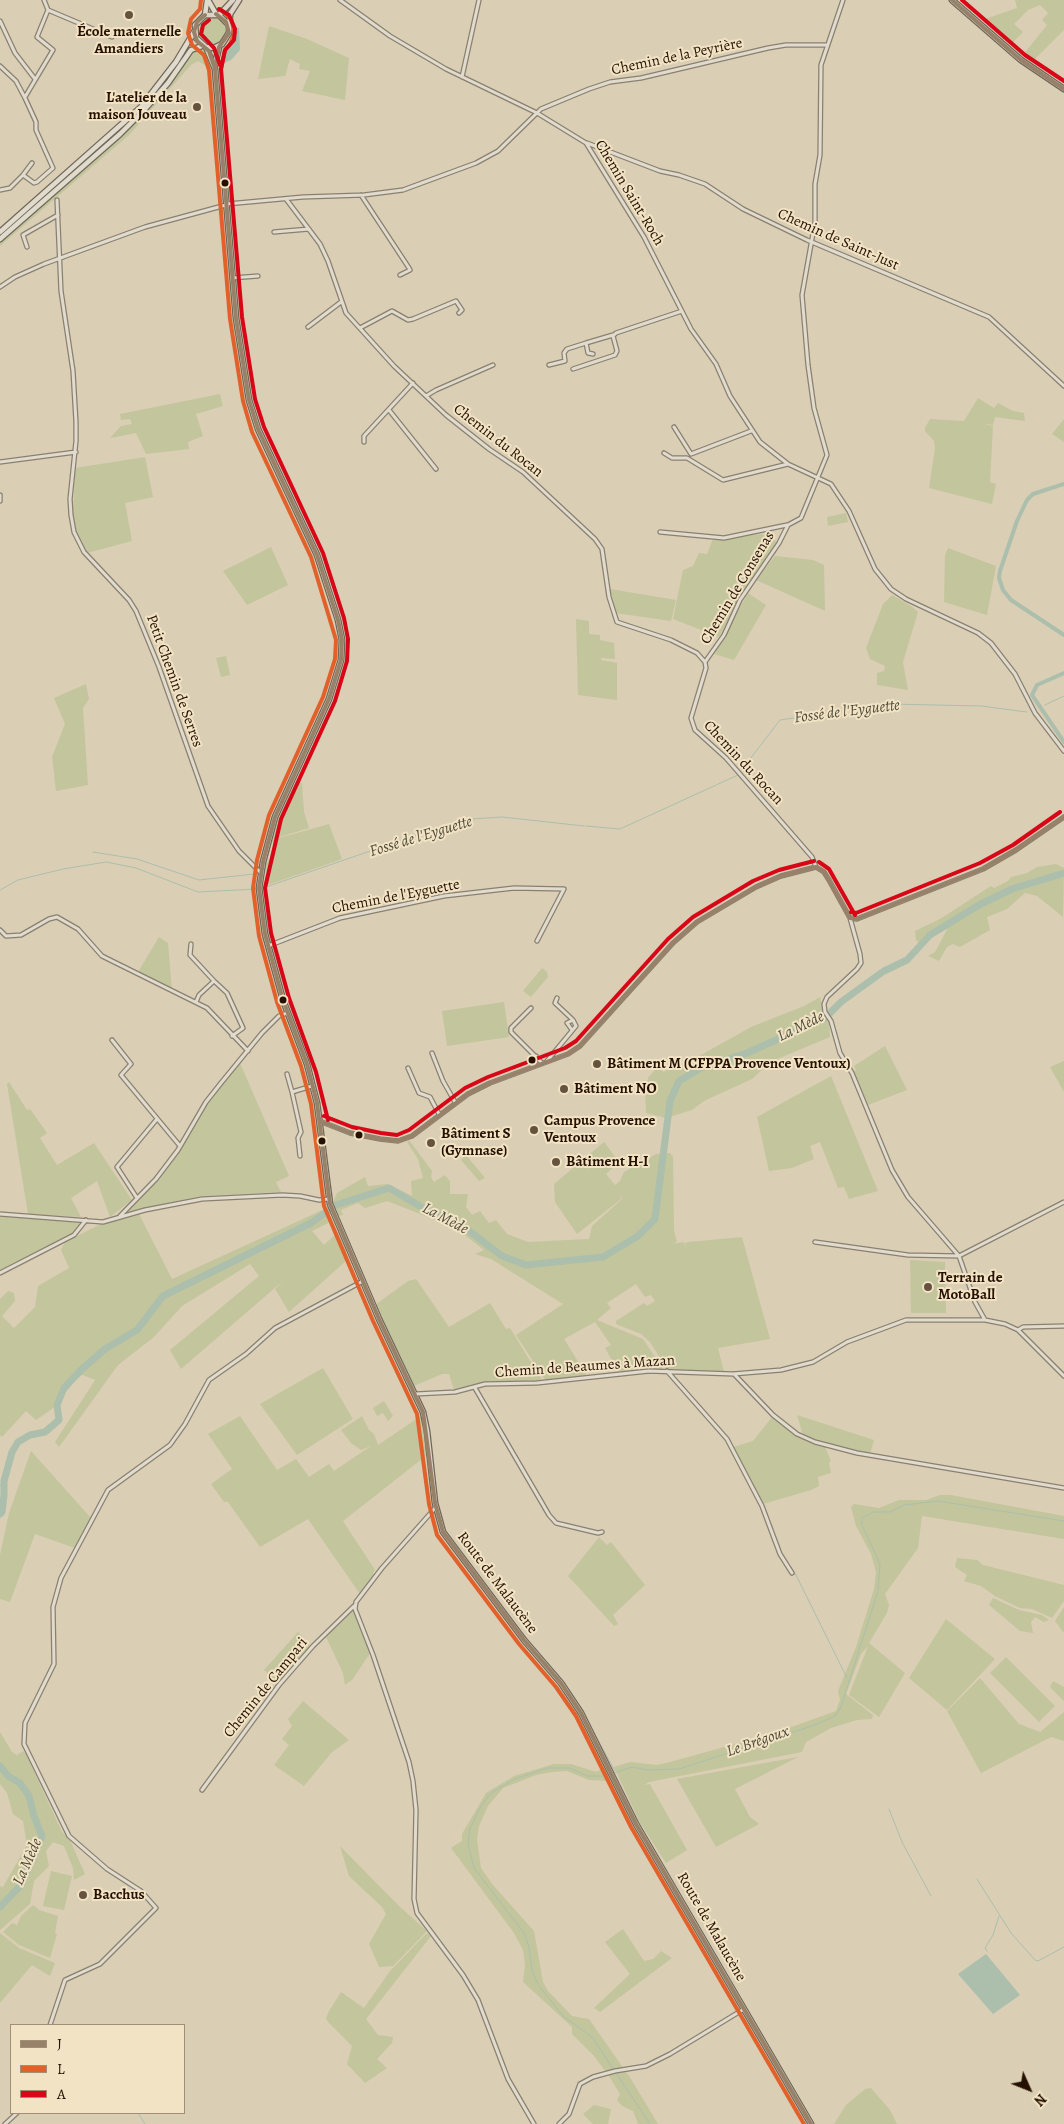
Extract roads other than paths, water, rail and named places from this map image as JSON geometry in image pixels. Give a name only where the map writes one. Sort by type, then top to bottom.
[{"type":"main road","points":[[208,0],[218,15],[228,24]]},
{"type":"main road","points":[[0,232],[141,107],[164,80],[194,32],[197,22],[205,15],[208,0]]},
{"type":"main road","points":[[205,15],[218,15],[233,0]]},
{"type":"main road","points":[[239,0],[231,11],[228,37],[219,47],[215,69],[236,318],[253,416],[317,555],[338,620],[342,640],[341,660],[329,699],[275,817],[259,888],[262,918],[268,946],[287,1013],[313,1086],[322,1122],[330,1201]]},
{"type":"main road","points":[[952,0],[1021,60],[1064,89]]},
{"type":"main road","points":[[194,32],[197,41],[204,46],[215,69]]},
{"type":"main road","points":[[0,239],[120,134],[162,90],[191,50],[204,46],[219,47]]},
{"type":"main road","name":"Route de Malaucène","points":[[330,1201],[384,1330],[416,1394],[427,1431],[436,1507],[440,1523],[448,1540],[524,1640],[561,1683],[585,1720],[647,1843],[811,2124]]},
{"type":"street","points":[[25,98],[53,50],[37,37],[48,10],[44,0]]},
{"type":"street","name":"Chemin Saint-Roch","points":[[340,0],[390,36],[462,77],[537,113],[586,143],[644,237],[691,328],[716,364],[730,396],[751,430],[768,450],[788,464],[818,476],[831,484],[849,511],[875,569],[885,583],[906,599],[986,638],[1016,674],[1036,713],[1064,751]]},
{"type":"street","points":[[462,77],[479,0]]},
{"type":"street","name":"Chemin de Consenas","points":[[705,662],[724,635],[740,600],[779,543],[788,525],[801,518],[826,451],[814,408],[804,337],[802,295],[815,215],[816,175],[820,155],[820,73],[842,0]]},
{"type":"street","points":[[48,10],[112,37]]},
{"type":"street","points":[[0,21],[14,53],[36,80]]},
{"type":"street","name":"Chemin de la Peyrière","points":[[0,287],[21,274],[157,223],[227,204],[360,195],[403,190],[476,163],[498,151],[541,109],[610,82],[642,78],[786,45],[827,46]]},
{"type":"street","points":[[0,66],[16,81],[25,98],[36,122],[36,130],[53,168],[34,183],[23,175]]},
{"type":"street","name":"Chemin de Saint-Just","points":[[586,143],[660,172],[679,175],[705,184],[743,209],[989,317],[1064,386]]},
{"type":"street","points":[[0,190],[10,188],[23,175],[32,162]]},
{"type":"street","points":[[360,195],[410,270],[400,275]]},
{"type":"street","name":"Chemin du Rocan","points":[[286,199],[309,228],[328,262],[346,313],[426,396],[470,435],[523,472],[595,539],[602,549],[609,597],[617,622],[671,640],[697,653],[705,662],[706,668],[692,718],[694,730],[726,758],[812,857],[816,867],[824,872],[829,880],[850,918],[861,963],[848,979],[827,997],[824,1004],[825,1012],[831,1021],[840,1052],[852,1073],[902,1190],[959,1256]]},
{"type":"street","name":"Petit Chemin de Serres","points":[[57,200],[63,305],[73,371],[76,452],[70,499],[71,515],[77,538],[98,570],[122,592],[136,610],[159,666],[208,806],[239,851],[261,873]]},
{"type":"street","points":[[27,247],[23,238],[26,233],[58,216]]},
{"type":"street","points":[[274,232],[309,228]]},
{"type":"street","points":[[232,278],[258,276]]},
{"type":"street","points":[[360,328],[392,311],[411,320],[456,301],[462,310],[459,313]]},
{"type":"street","points":[[308,327],[342,302]]},
{"type":"street","points":[[549,365],[565,361],[564,353],[567,349],[682,311]]},
{"type":"street","points":[[573,370],[615,355],[617,351],[612,339],[614,334]]},
{"type":"street","points":[[586,343],[588,352],[593,354]]},
{"type":"street","points":[[426,396],[493,366]]},
{"type":"street","points":[[364,442],[364,436],[413,383]]},
{"type":"street","points":[[389,410],[436,469]]},
{"type":"street","points":[[674,426],[691,454],[751,430]]},
{"type":"street","points":[[0,462],[76,452]]},
{"type":"street","points":[[664,453],[672,458],[687,458],[723,480],[788,464]]},
{"type":"street","points":[[0,495],[0,500]]},
{"type":"street","points":[[660,532],[724,538],[757,533],[788,525]]},
{"type":"street","points":[[850,918],[857,919],[983,869],[1064,817]]},
{"type":"street","points":[[322,1122],[359,1135],[398,1141],[412,1136],[455,1102],[490,1083],[568,1054],[580,1046],[673,943],[692,926],[756,887],[781,876],[816,867]]},
{"type":"street","name":"Chemin de l'Eyguette","points":[[268,946],[340,918],[444,896],[514,888],[564,889],[536,941]]},
{"type":"street","points":[[0,930],[6,936],[21,936],[49,919],[57,917],[78,929],[102,956],[211,1011],[248,1052]]},
{"type":"street","points":[[191,944],[190,956],[227,993],[243,1028],[232,1036]]},
{"type":"street","points":[[196,1002],[199,995],[214,982]]},
{"type":"street","points":[[547,1062],[551,1054],[576,1024],[555,1003],[557,998]]},
{"type":"street","points":[[531,1008],[511,1030],[542,1063]]},
{"type":"street","points":[[119,1216],[152,1184],[180,1146],[206,1102],[277,1018],[287,1013]]},
{"type":"street","points":[[572,1030],[567,1023],[573,1020]]},
{"type":"street","points":[[112,1040],[131,1064],[121,1074],[180,1146]]},
{"type":"street","points":[[432,1053],[442,1080],[455,1102]]},
{"type":"street","points":[[532,1067],[532,1061],[536,1056]]},
{"type":"street","points":[[408,1068],[419,1093],[433,1099],[439,1114]]},
{"type":"street","points":[[287,1074],[301,1132],[298,1138],[300,1156]]},
{"type":"street","points":[[292,1092],[313,1086]]},
{"type":"street","points":[[137,1198],[117,1167],[157,1119]]},
{"type":"street","points":[[0,1214],[103,1222],[119,1216],[202,1199],[282,1195],[330,1201]]},
{"type":"street","points":[[815,1242],[908,1255],[959,1256],[1064,1202]]},
{"type":"street","points":[[0,1273],[74,1234],[86,1220]]},
{"type":"street","points":[[959,1256],[975,1302],[985,1320],[1005,1324],[1018,1330],[1064,1376]]},
{"type":"street","points":[[50,2024],[65,1980],[100,1964],[156,1908],[142,1891],[107,1870],[70,1836],[24,1744],[25,1723],[54,1664],[53,1607],[59,1583],[108,1490],[170,1445],[185,1424],[209,1380],[246,1354],[275,1328],[363,1281]]},
{"type":"street","name":"Chemin de Beaumes à Mazan","points":[[416,1394],[440,1394],[475,1388],[485,1384],[537,1383],[667,1371],[733,1374],[802,1366],[846,1342],[906,1320],[985,1320]]},
{"type":"street","points":[[1018,1330],[1023,1327],[1064,1326]]},
{"type":"street","points":[[667,1371],[728,1439],[762,1506],[780,1554],[792,1572]]},
{"type":"street","points":[[733,1374],[782,1422],[797,1434],[820,1444],[857,1453],[1064,1488]]},
{"type":"street","points":[[475,1388],[549,1515],[561,1525],[575,1526],[598,1533],[602,1532]]},
{"type":"street","name":"Chemin de Campari","points":[[202,1790],[279,1685],[313,1646],[354,1606],[382,1568],[436,1507]]},
{"type":"street","points":[[354,1606],[366,1632],[410,1768],[416,1802],[414,1899],[417,1913],[463,1974],[478,2000],[508,2079],[534,2124]]},
{"type":"street","points":[[559,2124],[569,2114],[579,2086],[593,2077],[616,2070],[646,2066],[744,2009]]},
{"type":"street","points":[[4,2124],[16,2114]]},
{"type":"waterway","points":[[1064,484],[1033,494],[1027,500],[1017,521],[999,578],[1003,590],[1011,600],[1064,635]]},
{"type":"waterway","points":[[1064,673],[1037,685],[1032,695],[1064,742]]},
{"type":"waterway","name":"Fossé de l'Eyguette","points":[[1045,705],[1064,696]]},
{"type":"waterway","name":"Fossé de l'Eyguette","points":[[740,772],[780,720],[889,704],[981,706],[1027,712]]},
{"type":"waterway","name":"Fossé de l'Eyguette","points":[[586,826],[620,829],[738,775]]},
{"type":"waterway","name":"Fossé de l'Eyguette","points":[[263,888],[405,839],[471,819],[502,817],[584,826]]},
{"type":"waterway","points":[[93,852],[137,859],[199,880],[254,874]]},
{"type":"waterway","name":"Fossé de l'Eyguette","points":[[0,890],[18,880],[63,869],[106,862],[136,868],[198,892],[257,889]]},
{"type":"waterway","name":"La Mède","points":[[884,971],[907,960],[930,935],[979,905],[1012,889],[1064,873]]},
{"type":"waterway","name":"La Mède","points":[[0,1514],[2,1512],[4,1481],[12,1452],[18,1442],[30,1435],[45,1432],[59,1420],[57,1405],[64,1388],[105,1349],[137,1330],[163,1296],[311,1223],[336,1205],[389,1188],[423,1208],[460,1224],[502,1256],[526,1265],[603,1257],[638,1236],[655,1219],[670,1101],[679,1081],[701,1068],[747,1053],[825,1018],[841,1002],[881,973]]},
{"type":"waterway","name":"La Mède","points":[[0,1486],[4,1481]]},
{"type":"waterway","name":"Le Brégoux","points":[[538,1984],[532,1971],[529,1947],[524,1933],[474,1868],[468,1844],[470,1829],[481,1806],[491,1793],[515,1779],[548,1768],[570,1768],[587,1776],[604,1776],[632,1767],[648,1770],[679,1769],[815,1725],[835,1716],[841,1707],[878,1591],[880,1564],[862,1525],[862,1518],[873,1512],[890,1512],[904,1505],[938,1501],[1064,1521]]},
{"type":"waterway","points":[[795,1573],[847,1678]]},
{"type":"waterway","points":[[531,1644],[560,1677],[579,1706]]},
{"type":"waterway","points":[[583,1713],[615,1771]]},
{"type":"waterway","name":"La Mède","points":[[0,1766],[8,1776],[20,1783],[29,1796],[42,1836],[21,1885],[0,1907]]},
{"type":"waterway","points":[[889,1809],[902,1842],[931,1896]]},
{"type":"waterway","points":[[977,1879],[1011,1933],[1035,1960],[1038,1961],[1064,1947]]},
{"type":"waterway","points":[[987,1951],[985,1948],[993,1935],[999,1916]]},
{"type":"waterway","name":"Le Brégoux","points":[[539,1986],[563,2016],[592,2037],[650,2124]]},
{"type":"waterway","points":[[139,2114],[145,2124]]},
{"type":"place","name":"École maternelle Amandiers","points":[[129,15]]},
{"type":"place","name":"L'atelier de la maison Jouveau","points":[[197,107]]},
{"type":"place","name":"Bâtiment M (CFPPA Provence Ventoux)","points":[[597,1064]]},
{"type":"place","name":"Bâtiment NO","points":[[564,1089]]},
{"type":"place","name":"Campus Provence Ventoux","points":[[534,1130]]},
{"type":"place","name":"Bâtiment S (Gymnase)","points":[[431,1143]]},
{"type":"place","name":"Bâtiment H-I","points":[[556,1162]]},
{"type":"place","name":"Terrain de MotoBall","points":[[928,1287]]},
{"type":"place","name":"Bacchus","points":[[83,1895]]}]
